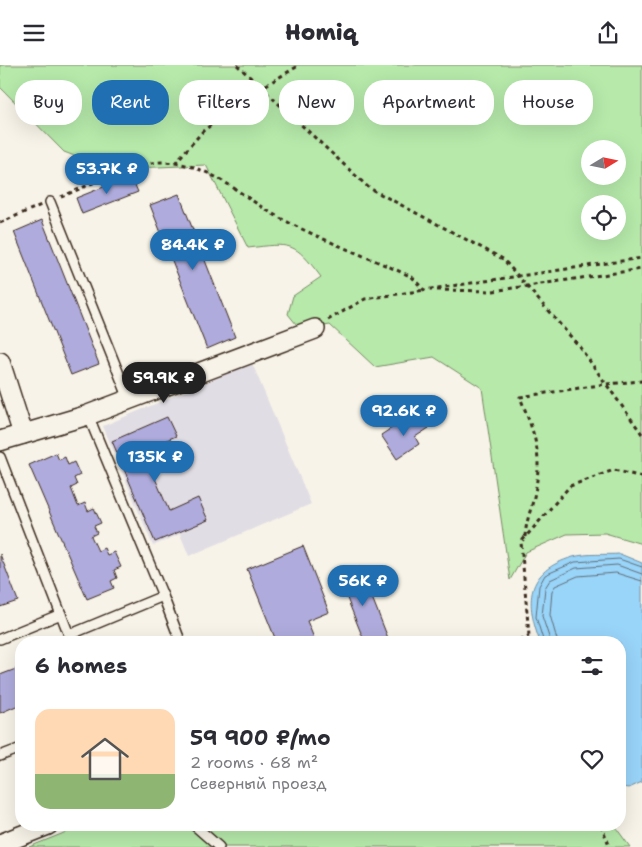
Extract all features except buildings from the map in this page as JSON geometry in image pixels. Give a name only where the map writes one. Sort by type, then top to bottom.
[{"type":"street","points":[[0,441],[88,415],[315,329]]},
{"type":"street","points":[[0,362],[23,434]]},
{"type":"street","points":[[0,844],[33,831]]},
{"type":"lane","points":[[50,201],[129,399]]},
{"type":"lane","points":[[88,415],[178,636]]},
{"type":"lane","points":[[0,457],[69,635],[163,596]]},
{"type":"lane","points":[[0,639],[61,614]]},
{"type":"lane","points":[[0,756],[15,750]]},
{"type":"lane","points":[[201,831],[219,847]]},
{"type":"path","points":[[236,65],[253,80]]},
{"type":"path","points":[[269,84],[300,65]]},
{"type":"path","points":[[269,95],[369,188],[503,259],[578,345],[642,434]]},
{"type":"path","points":[[175,163],[203,131],[211,125]]},
{"type":"path","points":[[0,223],[125,171],[159,162],[175,163],[209,171],[280,218],[412,277],[424,290],[493,291],[642,269]]},
{"type":"path","points":[[315,329],[337,313],[364,299],[642,258]]},
{"type":"path","points":[[525,537],[526,519],[535,494],[540,462],[533,429],[520,397],[606,384],[642,381]]},
{"type":"path","points":[[529,636],[521,542],[570,486],[614,470],[642,477]]},
{"type":"path","points":[[603,831],[610,847]]},
{"type":"shaded area","points":[[252,363],[311,504],[189,556],[180,534],[153,546],[103,426]]},
{"type":"green space","points":[[0,65],[642,65],[642,544],[605,533],[567,534],[526,552],[510,580],[482,388],[434,357],[375,367],[330,325],[301,330],[288,314],[293,296],[321,277],[304,257],[290,247],[274,245],[248,248],[206,165],[109,169],[64,152],[37,125],[82,125],[82,80],[15,80],[15,102],[0,87]]},
{"type":"green space","points":[[69,831],[618,831],[630,847],[29,847]]},
{"type":"water","points":[[620,554],[642,563],[642,782],[629,788],[626,788],[626,636],[538,636],[532,614],[531,601],[533,590],[538,579],[545,571],[557,563],[573,557]]}]
